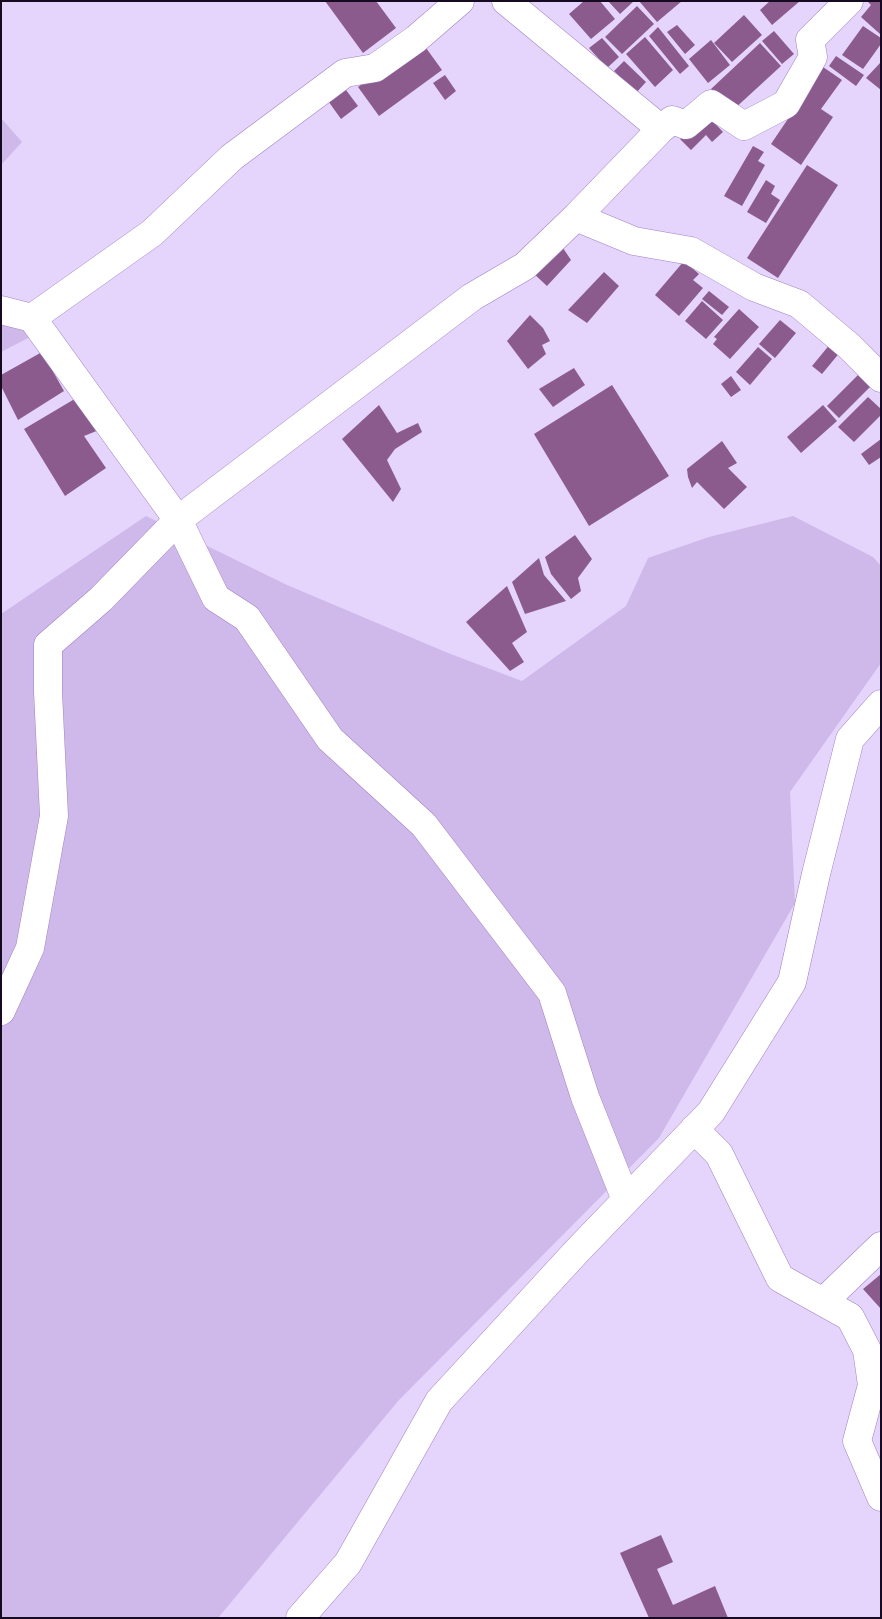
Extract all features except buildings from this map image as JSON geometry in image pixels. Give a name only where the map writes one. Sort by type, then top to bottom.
[{"type":"street","points":[[32,318],[152,233],[232,157],[315,95],[345,73],[375,68],[416,39],[460,1]]},
{"type":"street","points":[[506,1],[662,129]]},
{"type":"street","points":[[1,1011],[30,948],[54,816],[48,692],[48,644],[101,599],[178,520],[472,297],[525,266],[672,120],[686,124],[711,104],[744,126],[786,104],[813,56],[810,40],[849,1]]},
{"type":"street","points":[[576,217],[634,241],[691,251],[754,287],[799,304],[849,346],[881,378]]},
{"type":"street","points":[[1,310],[32,318],[178,520],[216,598],[247,618],[330,739],[424,825],[552,993],[585,1097],[626,1200]]},
{"type":"street","points":[[300,1618],[348,1563],[439,1401],[626,1200],[711,1112],[792,982],[816,874],[850,739],[881,704]]},
{"type":"street","points":[[694,1129],[719,1154],[780,1278],[850,1317],[867,1350],[872,1385],[857,1441],[881,1497]]},
{"type":"street","points":[[823,1302],[881,1246]]},
{"type":"shaded area","points":[[1,118],[22,142],[1,165]]},
{"type":"shaded area","points":[[1,303],[32,336],[1,352]]},
{"type":"shaded area","points":[[146,516],[287,585],[448,653],[522,681],[626,606],[648,558],[709,537],[793,516],[873,557],[881,566],[881,663],[790,792],[795,903],[659,1138],[399,1400],[218,1618],[1,1618],[1,614]]}]
